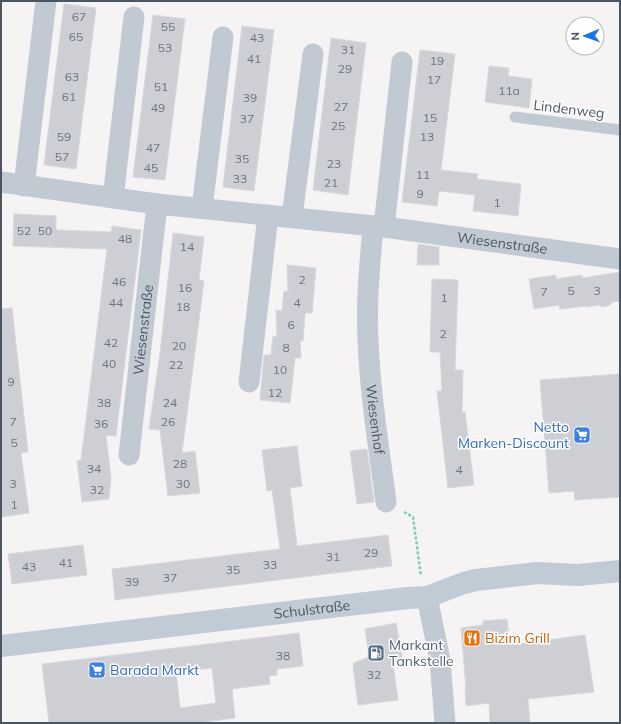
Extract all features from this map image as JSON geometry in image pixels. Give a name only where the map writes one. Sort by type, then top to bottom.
[{"type":"main road","name":"Schulstraße","points":[[1,646],[427,597],[476,580],[536,573],[578,575],[620,571]]},
{"type":"street","points":[[24,186],[46,1]]},
{"type":"street","points":[[113,198],[134,17]]},
{"type":"street","points":[[202,208],[223,37]]},
{"type":"street","points":[[292,217],[313,54]]},
{"type":"street","points":[[378,227],[402,62]]},
{"type":"street","name":"Wiesenstraße","points":[[1,182],[157,204],[378,227],[620,259]]},
{"type":"street","name":"Wiesenstraße","points":[[129,455],[157,204]]},
{"type":"street","points":[[249,382],[268,215]]},
{"type":"street","name":"Wiesenhof","points":[[378,227],[368,299],[368,338],[376,431],[386,502]]},
{"type":"street","points":[[427,597],[440,660],[446,723]]},
{"type":"lane","name":"Lindenweg","points":[[515,118],[620,130]]},
{"type":"path","points":[[386,502],[413,517],[421,580],[427,597]]},
{"type":"building","points":[[64,4],[96,8],[76,169],[44,165]]},
{"type":"building","points":[[153,15],[185,19],[165,180],[133,177]]},
{"type":"building","points":[[242,26],[274,30],[254,191],[223,187]]},
{"type":"building","points":[[331,38],[366,43],[348,195],[313,190]]},
{"type":"building","points":[[420,50],[455,54],[441,170],[478,174],[477,179],[521,184],[518,216],[473,211],[475,195],[439,191],[437,206],[402,202]]},
{"type":"building","points":[[489,66],[509,68],[508,76],[532,79],[529,108],[485,102]]},
{"type":"building","points":[[14,214],[56,216],[56,230],[111,232],[112,226],[141,230],[116,436],[106,435],[111,478],[109,499],[82,502],[77,461],[81,460],[107,249],[13,246]]},
{"type":"building","points":[[173,233],[204,237],[199,280],[204,281],[182,453],[195,451],[200,493],[168,496],[160,430],[149,429],[160,353]]},
{"type":"building","points":[[418,244],[439,247],[439,265],[417,265]]},
{"type":"building","points":[[287,265],[316,268],[312,313],[305,313],[303,341],[300,340],[301,358],[295,358],[290,403],[260,400],[264,355],[271,355],[273,336],[277,337],[276,310],[282,311],[284,291],[288,292]]},
{"type":"building","points":[[620,272],[620,301],[613,302],[610,305],[602,307],[599,305],[560,309],[559,305],[534,309],[529,279],[556,275],[556,279],[582,275],[582,278]]},
{"type":"building","points":[[432,279],[458,280],[455,370],[463,370],[462,412],[465,412],[474,485],[448,488],[437,391],[442,391],[440,352],[430,352]]},
{"type":"building","points":[[12,308],[28,452],[21,453],[29,513],[1,517],[1,309]]},
{"type":"building","name":"Netto Marken-Discount","points":[[620,374],[620,497],[575,500],[574,491],[549,493],[540,380]]},
{"type":"building","points":[[297,446],[302,486],[290,488],[297,546],[388,535],[392,566],[115,600],[112,569],[280,549],[272,490],[267,491],[262,450]]},
{"type":"building","points":[[367,449],[374,502],[357,504],[350,451]]},
{"type":"building","points":[[83,545],[87,575],[12,584],[8,554]]},
{"type":"building","points":[[507,619],[510,645],[585,635],[594,692],[528,699],[530,723],[490,723],[489,703],[466,706],[461,628],[483,625],[483,621]]},
{"type":"building","points":[[396,623],[403,662],[393,664],[398,700],[358,705],[353,666],[354,663],[369,657],[365,629]]},
{"type":"building","points":[[299,633],[303,666],[277,669],[277,675],[269,676],[270,684],[232,689],[235,718],[196,723],[49,723],[42,664]],"holes":[[[212,668],[216,703],[180,708],[176,672]]]},
{"type":"place","name":"Netto Marken-Discount","points":[[582,435]]},
{"type":"place","name":"Bizim Grill","points":[[472,638]]},
{"type":"place","name":"Markant Tankstelle","points":[[376,653]]},
{"type":"place","name":"Barada Markt","points":[[97,670]]}]
